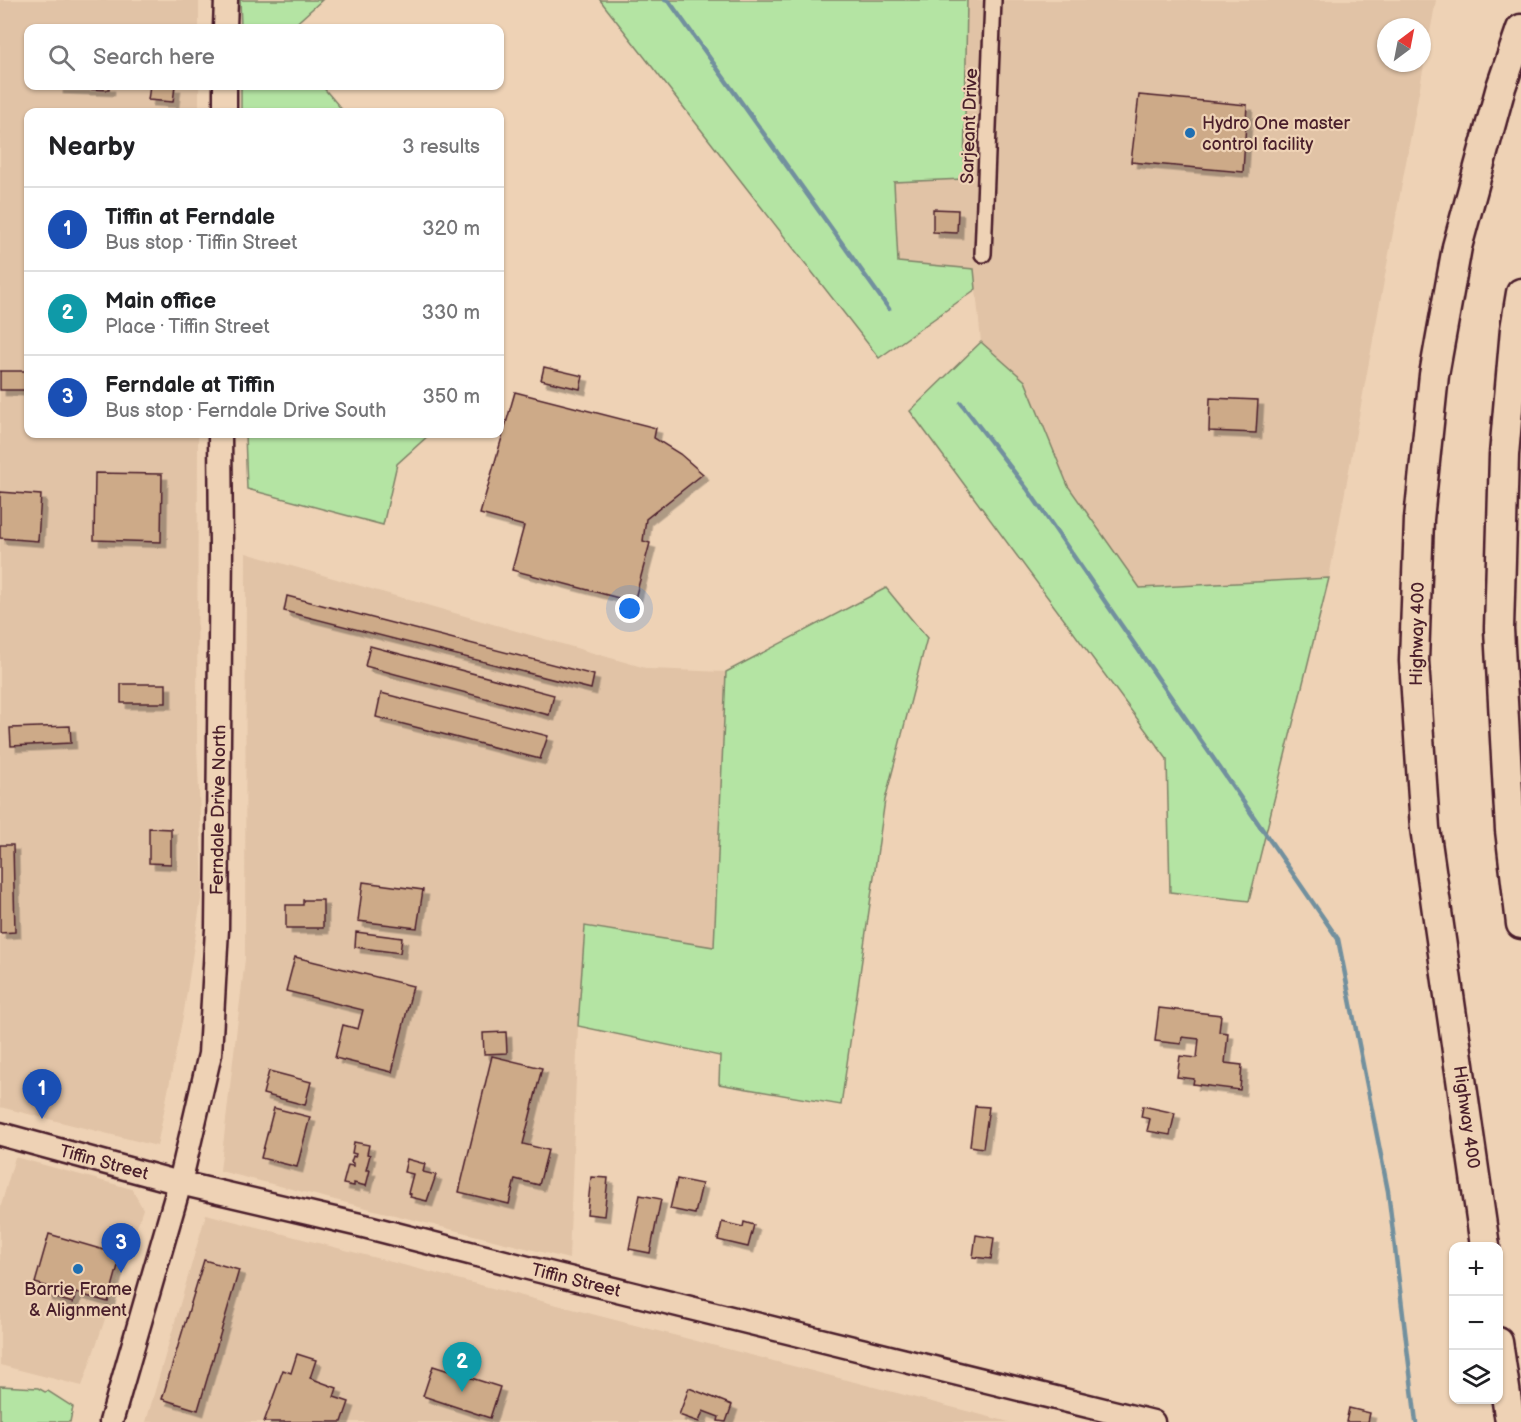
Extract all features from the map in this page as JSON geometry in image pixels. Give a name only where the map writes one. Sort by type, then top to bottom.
[{"type":"highway","name":"Highway 400","points":[[1484,1242],[1425,828],[1414,661],[1419,519],[1434,375],[1458,247],[1502,87],[1521,29]]},
{"type":"highway","points":[[1521,293],[1515,329],[1504,456],[1499,629],[1510,830],[1521,924]]},
{"type":"highway","points":[[1499,1350],[1510,1422]]},
{"type":"street","points":[[225,24],[226,0]]},
{"type":"street","name":"Sarjeant Drive","points":[[983,254],[993,0]]},
{"type":"street","points":[[225,90],[225,108]]},
{"type":"street","name":"Ferndale Drive North","points":[[111,1422],[180,1183],[210,1054],[217,929],[220,438]]},
{"type":"street","name":"Tiffin Street","points":[[0,1134],[180,1183],[364,1226],[1152,1422]]},
{"type":"shaded area","points":[[0,0],[199,0],[199,24],[24,24],[24,90],[199,90],[199,108],[24,108],[24,438],[198,438],[197,744],[203,886],[184,1011],[157,1146],[0,1107]]},
{"type":"shaded area","points":[[967,0],[1436,0],[1431,27],[1431,18],[1377,18],[1377,72],[1423,72],[1329,578],[1140,588],[1068,486],[1025,381],[981,342],[974,269],[898,262],[894,181],[964,179]]},
{"type":"shaded area","points":[[246,553],[649,669],[726,672],[714,947],[585,926],[578,1026],[569,1259],[220,1171],[245,959]]},
{"type":"shaded area","points":[[15,1157],[132,1189],[143,1209],[82,1386],[0,1365],[0,1209]]},
{"type":"shaded area","points":[[206,1214],[1009,1422],[146,1422]]},
{"type":"green space","points":[[240,0],[322,0],[295,24],[241,24]]},
{"type":"green space","points":[[600,0],[967,0],[964,179],[894,182],[898,262],[974,269],[976,289],[879,358]]},
{"type":"green space","points":[[241,90],[325,90],[341,108],[241,108]]},
{"type":"green space","points":[[981,342],[1025,381],[1068,486],[1140,588],[1329,578],[1249,901],[1170,892],[1167,759],[910,411]]},
{"type":"green space","points":[[245,438],[426,438],[397,464],[383,525],[247,489]]},
{"type":"green space","points":[[886,588],[927,638],[885,800],[841,1105],[719,1084],[720,1056],[578,1026],[585,926],[714,947],[726,672]]},
{"type":"green space","points":[[0,1386],[38,1388],[45,1392],[48,1391],[73,1407],[70,1422],[0,1422]]},
{"type":"building","points":[[149,90],[174,90],[173,102],[148,100]]},
{"type":"building","name":"Hydro One master control facility","points":[[1139,95],[1247,105],[1243,172],[1131,162]]},
{"type":"building","points":[[933,209],[958,210],[957,233],[933,232]]},
{"type":"building","points":[[544,367],[583,376],[580,389],[541,380]]},
{"type":"building","points":[[0,371],[24,371],[24,390],[0,390]]},
{"type":"building","points":[[515,392],[656,428],[654,438],[680,454],[703,474],[646,519],[643,541],[650,543],[634,602],[512,570],[524,526],[480,514],[502,438],[504,438]]},
{"type":"building","points":[[1210,398],[1258,400],[1256,433],[1209,431]]},
{"type":"building","points":[[95,473],[162,474],[161,542],[94,540]]},
{"type":"building","points":[[0,492],[41,495],[38,541],[0,538]]},
{"type":"building","points":[[287,596],[594,675],[591,689],[284,611]]},
{"type":"building","points":[[370,646],[554,695],[549,715],[365,666]]},
{"type":"building","points":[[121,684],[166,684],[166,703],[121,703]]},
{"type":"building","points":[[381,693],[548,736],[540,759],[376,717]]},
{"type":"building","points":[[70,726],[71,743],[11,746],[10,728]]},
{"type":"building","points":[[149,828],[171,829],[171,864],[149,863]]},
{"type":"building","points":[[0,845],[13,845],[15,932],[0,933]]},
{"type":"building","points":[[363,882],[423,890],[417,928],[358,921]]},
{"type":"building","points":[[303,900],[323,900],[323,928],[286,928],[286,905],[303,905]]},
{"type":"building","points":[[356,932],[402,938],[400,953],[355,947]]},
{"type":"building","points":[[295,957],[413,986],[392,1072],[335,1058],[343,1025],[358,1029],[363,1010],[286,991]]},
{"type":"building","points":[[1159,1008],[1221,1015],[1219,1032],[1228,1033],[1225,1063],[1242,1065],[1240,1090],[1193,1084],[1194,1079],[1177,1077],[1180,1056],[1197,1058],[1199,1039],[1182,1037],[1181,1044],[1155,1041]]},
{"type":"building","points":[[506,1032],[507,1053],[484,1054],[483,1033]]},
{"type":"building","points":[[492,1056],[542,1068],[523,1144],[548,1150],[539,1185],[515,1179],[509,1204],[459,1192]]},
{"type":"building","points":[[269,1071],[311,1082],[305,1105],[263,1094]]},
{"type":"building","points":[[975,1106],[989,1107],[983,1148],[970,1146]]},
{"type":"building","points":[[1143,1106],[1175,1113],[1170,1135],[1147,1131],[1150,1119],[1141,1117]]},
{"type":"building","points":[[274,1108],[310,1117],[297,1167],[261,1158]]},
{"type":"building","points":[[354,1142],[369,1145],[367,1154],[370,1155],[366,1170],[370,1170],[366,1186],[354,1183],[354,1186],[343,1184],[348,1165],[353,1166],[351,1162],[356,1154],[352,1153]]},
{"type":"building","points":[[407,1159],[425,1164],[423,1172],[436,1175],[427,1201],[410,1197],[411,1194],[408,1193],[413,1174],[404,1172]]},
{"type":"building","points":[[591,1177],[608,1178],[604,1216],[587,1214]]},
{"type":"building","points":[[677,1179],[702,1184],[695,1214],[670,1209]]},
{"type":"building","points":[[640,1195],[661,1199],[650,1253],[629,1249]]},
{"type":"building","points":[[722,1222],[743,1227],[744,1222],[754,1225],[748,1247],[718,1240]]},
{"type":"building","name":"Barrie Frame & Alignment","points":[[49,1234],[121,1255],[108,1302],[76,1293],[73,1303],[46,1295],[49,1287],[35,1283]]},
{"type":"building","points":[[976,1235],[994,1238],[991,1259],[973,1257]]},
{"type":"building","points":[[204,1260],[239,1270],[198,1410],[162,1399]]},
{"type":"building","points":[[297,1354],[316,1360],[310,1378],[337,1388],[334,1397],[349,1402],[342,1422],[264,1422],[283,1370],[291,1373]]},
{"type":"building","points":[[433,1366],[500,1387],[490,1418],[423,1396]]},
{"type":"building","points":[[689,1388],[732,1405],[726,1422],[718,1421],[719,1417],[703,1411],[699,1422],[679,1415]]},
{"type":"building","points":[[1349,1408],[1370,1413],[1368,1422],[1346,1422]]},
{"type":"waterway","points":[[665,0],[669,1],[889,309]]},
{"type":"waterway","points":[[961,403],[1028,490],[1338,939],[1388,1191],[1416,1422]]},
{"type":"place","name":"Hydro One master control facility","points":[[1190,133]]},
{"type":"place","name":"Tiffin at Ferndale","points":[[42,1119]]},
{"type":"place","name":"Barrie Frame & Alignment","points":[[78,1269]]},
{"type":"place","name":"Ferndale at Tiffin","points":[[121,1273]]},
{"type":"place","name":"Main office","points":[[462,1392]]}]
